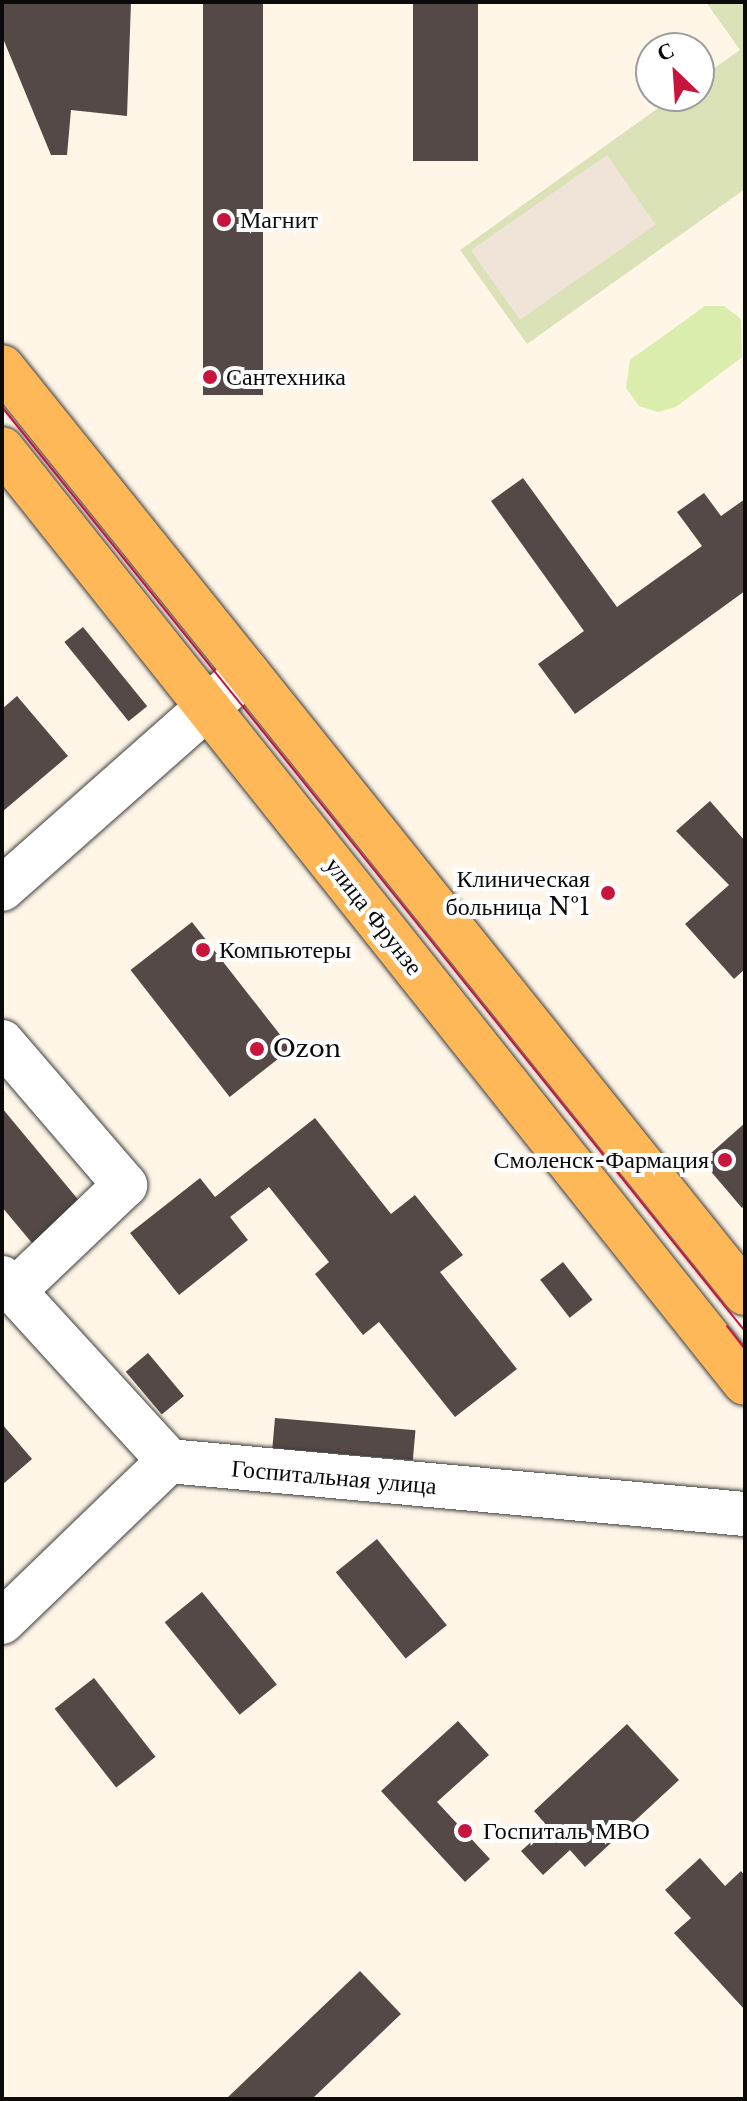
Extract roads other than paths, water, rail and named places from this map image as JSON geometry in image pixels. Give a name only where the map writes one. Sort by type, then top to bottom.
[{"type":"main road","points":[[2,367],[745,1293]]},
{"type":"main road","name":"улица Фрунзе","points":[[2,449],[745,1383]]},
{"type":"street","points":[[2,889],[247,672]]},
{"type":"street","points":[[2,1042],[125,1185],[8,1284],[169,1461],[2,1622]]},
{"type":"street","name":"Госпитальная улица","points":[[169,1461],[745,1514]]},
{"type":"tram line","points":[[2,407],[745,1331]]},
{"type":"tram line","points":[[727,1326],[745,1349]]},
{"type":"place","name":"Магнит","points":[[224,220]]},
{"type":"place","name":"Сантехника","points":[[210,377]]},
{"type":"place","name":"Клиническая больница №1","points":[[608,893]]},
{"type":"place","name":"Компьютеры","points":[[203,950]]},
{"type":"place","name":"Ozon","points":[[257,1049]]},
{"type":"place","name":"Смоленск-Фармация","points":[[725,1160]]},
{"type":"place","name":"Госпиталь МВО","points":[[465,1831]]}]
